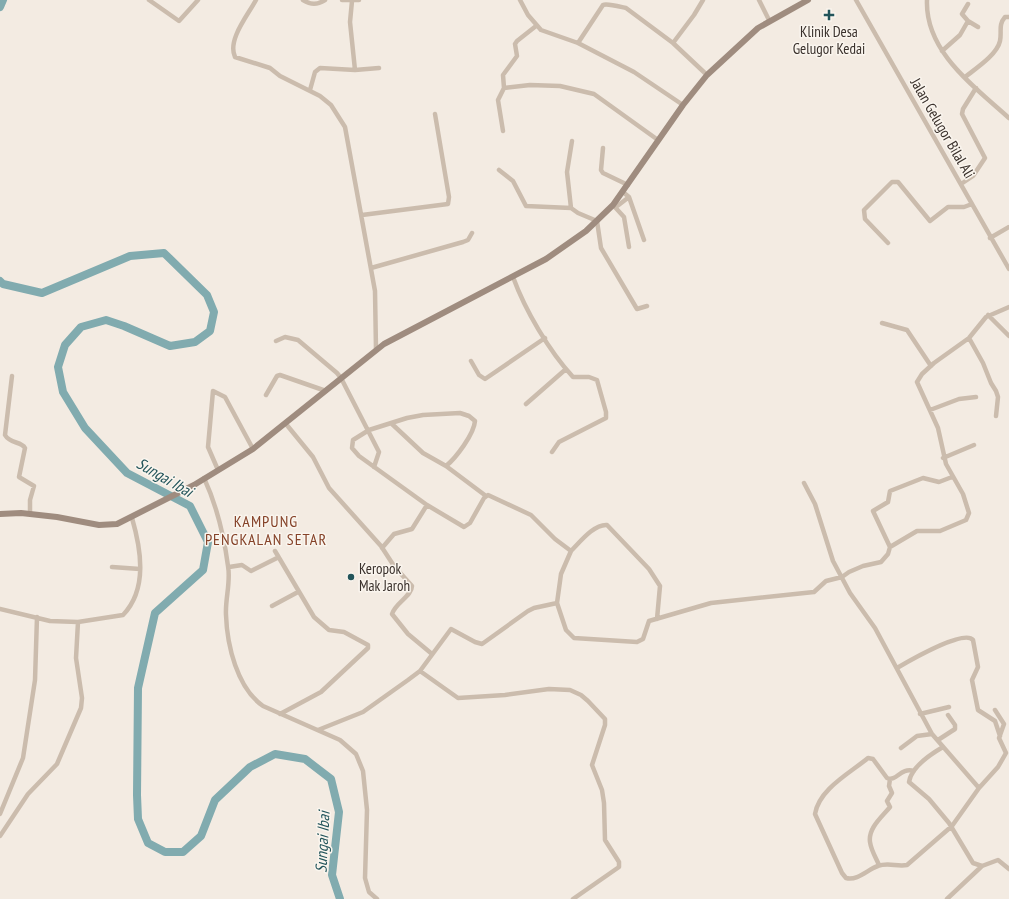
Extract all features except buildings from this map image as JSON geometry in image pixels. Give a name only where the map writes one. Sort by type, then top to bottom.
[{"type":"main road","points":[[0,514],[30,514],[105,525],[117,524],[132,518],[194,485],[253,449],[388,341],[546,259],[597,221],[615,206],[683,104],[707,75],[732,50],[758,28],[769,20],[808,0]]},
{"type":"street","points":[[149,0],[179,21],[198,0]]},
{"type":"street","points":[[256,0],[234,39],[233,52],[235,57],[270,68],[280,76],[310,90],[326,100],[346,127],[375,291],[376,350]]},
{"type":"street","points":[[303,0],[311,4],[319,4],[325,0]]},
{"type":"street","points":[[342,0],[358,0]]},
{"type":"street","points":[[520,0],[536,26],[547,33],[578,43],[634,72],[683,104]]},
{"type":"street","points":[[673,43],[694,15],[703,0]]},
{"type":"street","points":[[759,0],[769,20]]},
{"type":"street","name":"Jalan Gelugor Bilal Ali","points":[[856,0],[1009,269]]},
{"type":"street","points":[[927,0],[933,32],[942,51],[964,77],[1009,118]]},
{"type":"street","points":[[352,1],[350,22],[355,70]]},
{"type":"street","points":[[578,43],[604,2],[630,10],[673,43],[707,75]]},
{"type":"street","points":[[968,4],[962,14],[968,21],[978,27]]},
{"type":"street","points":[[964,77],[984,63],[997,48],[1000,41],[1000,29],[1003,19],[1005,17],[1009,17]]},
{"type":"street","points":[[942,51],[960,35],[968,21]]},
{"type":"street","points":[[503,131],[498,100],[504,88],[503,75],[517,56],[515,44],[517,41],[536,26]]},
{"type":"street","points":[[310,90],[318,69],[355,70],[379,68]]},
{"type":"street","points":[[504,88],[530,85],[560,86],[594,94],[658,140]]},
{"type":"street","points":[[962,184],[973,176],[985,158],[962,112],[976,88]]},
{"type":"street","points":[[362,215],[448,204],[449,197],[435,114]]},
{"type":"street","points":[[571,208],[567,172],[572,141]]},
{"type":"street","points":[[602,148],[601,170],[603,174],[628,185]]},
{"type":"street","points":[[499,170],[511,178],[526,206],[571,208],[578,213],[597,221],[601,248],[631,301],[637,309],[647,306]]},
{"type":"street","points":[[888,243],[865,219],[863,214],[864,210],[892,182],[898,182],[930,221],[948,207],[964,207],[972,204]]},
{"type":"street","points":[[623,192],[629,197],[644,240]]},
{"type":"street","points":[[629,197],[615,206],[624,217],[629,247]]},
{"type":"street","points":[[992,237],[1009,227]]},
{"type":"street","points":[[371,268],[463,242],[468,240],[472,233]]},
{"type":"street","points":[[513,277],[521,298],[566,369],[573,376],[589,377],[598,380],[607,416],[606,418],[559,442],[552,452]]},
{"type":"street","points":[[890,546],[917,531],[940,531],[966,520],[969,513],[963,494],[952,477],[943,458],[938,428],[917,382],[930,366],[968,338],[988,315],[1009,306]]},
{"type":"street","points":[[988,315],[1009,336]]},
{"type":"street","points":[[882,323],[905,328],[910,332],[930,366]]},
{"type":"street","points":[[276,341],[285,337],[303,342],[341,378],[380,452],[374,467]]},
{"type":"street","points":[[471,361],[479,375],[486,379],[545,338]]},
{"type":"street","points":[[968,338],[983,363],[996,391],[998,397],[996,416]]},
{"type":"street","points":[[526,404],[566,369]]},
{"type":"street","points":[[266,395],[277,376],[280,375],[326,390]]},
{"type":"street","points":[[12,376],[6,435],[9,440],[24,446],[19,477],[34,486],[30,500],[30,514]]},
{"type":"street","points":[[218,470],[208,447],[213,391],[225,397],[253,449]]},
{"type":"street","points":[[930,410],[959,399],[976,397]]},
{"type":"street","points":[[446,466],[462,449],[475,426],[475,421],[469,416],[460,413],[424,415],[407,418],[392,424],[369,430],[352,440],[351,444],[355,452],[374,467],[427,505],[464,527],[470,523],[486,496]]},
{"type":"street","points":[[286,424],[313,458],[329,488],[382,548],[412,588],[394,608],[392,616],[408,634],[432,654]]},
{"type":"street","points":[[392,424],[423,453],[446,466],[486,496],[531,515],[555,539],[571,551]]},
{"type":"street","points":[[943,458],[974,445]]},
{"type":"street","points":[[657,619],[660,586],[649,569],[607,526],[602,525],[589,533],[571,551],[561,574],[557,604],[569,634],[574,638],[580,639],[637,642],[643,638],[647,623],[657,619],[711,603],[814,592],[826,581],[842,577],[855,569],[881,562],[888,554],[890,546],[873,511],[888,502],[890,491],[923,478],[939,482],[952,477]]},
{"type":"street","points":[[204,478],[215,503],[229,567],[226,616],[234,659],[243,682],[256,702],[340,740],[352,749],[359,759],[363,770],[367,810],[365,878],[369,892],[377,899]]},
{"type":"street","points":[[804,483],[815,504],[833,561],[850,593],[871,622],[898,668],[920,714],[932,734],[979,788]]},
{"type":"street","points":[[382,548],[394,534],[412,529],[427,505]]},
{"type":"street","points":[[0,609],[50,621],[78,622],[123,615],[139,588],[139,543],[132,518]]},
{"type":"street","points":[[275,551],[277,558],[314,617],[327,629],[344,632],[368,645],[366,650],[321,692],[280,714]]},
{"type":"street","points":[[229,567],[242,565],[251,571],[277,558]]},
{"type":"street","points":[[112,567],[140,569]]},
{"type":"street","points":[[272,606],[298,592]]},
{"type":"street","points":[[318,730],[363,712],[420,671],[451,629],[475,642],[482,644],[528,611],[534,608],[557,604]]},
{"type":"street","points":[[0,814],[23,758],[35,680],[37,618]]},
{"type":"street","points":[[0,836],[28,794],[59,760],[81,708],[82,698],[76,658],[78,622]]},
{"type":"street","points":[[890,779],[887,778],[873,759],[868,758],[827,792],[820,801],[816,814],[844,876],[851,878],[879,865],[907,865],[952,826],[979,788],[1005,756],[1005,750],[994,721],[978,710],[972,680],[978,667],[973,640],[971,638],[968,637],[949,642],[923,653],[898,668]]},
{"type":"street","points":[[420,671],[458,698],[505,695],[550,689],[570,690],[585,698],[605,719],[606,725],[592,765],[602,790],[604,803],[605,840],[619,862],[619,867],[573,899]]},
{"type":"street","points":[[920,714],[949,707]]},
{"type":"street","points":[[995,710],[1005,726],[1000,736]]},
{"type":"street","points":[[938,740],[955,729],[955,726],[948,715]]},
{"type":"street","points":[[901,748],[917,736],[932,734]]},
{"type":"street","points":[[943,746],[914,771],[909,782],[929,799],[952,826],[970,859],[975,865],[982,866]]},
{"type":"street","points":[[890,779],[908,769],[914,771]]},
{"type":"street","points":[[879,865],[871,847],[870,836],[875,825],[890,807],[886,802],[892,793],[889,786],[890,779]]},
{"type":"street","points":[[947,899],[982,866],[998,860],[1009,869]]},
{"type":"waterway","name":"Sungai Ibai","points":[[0,7],[3,0]]},
{"type":"waterway","name":"Sungai Ibai","points":[[0,281],[3,284],[42,293],[130,256],[164,253],[207,295],[214,312],[210,331],[195,342],[170,346],[124,326],[106,320],[81,327],[65,345],[58,367],[63,392],[85,428],[127,473],[190,506],[208,542],[203,570],[155,613],[138,688],[138,819],[148,843],[165,852],[183,852],[201,836],[215,800],[250,767],[275,754],[305,759],[331,779],[339,812],[332,875],[340,899]]},
{"type":"place","name":"Klinik Desa Gelugor Kedai","points":[[829,15]]},
{"type":"place","name":"Keropok Mak Jaroh","points":[[351,577]]},
{"type":"district","name":"KAMPUNG PENGKALAN SETAR","points":[[266,530]]}]
